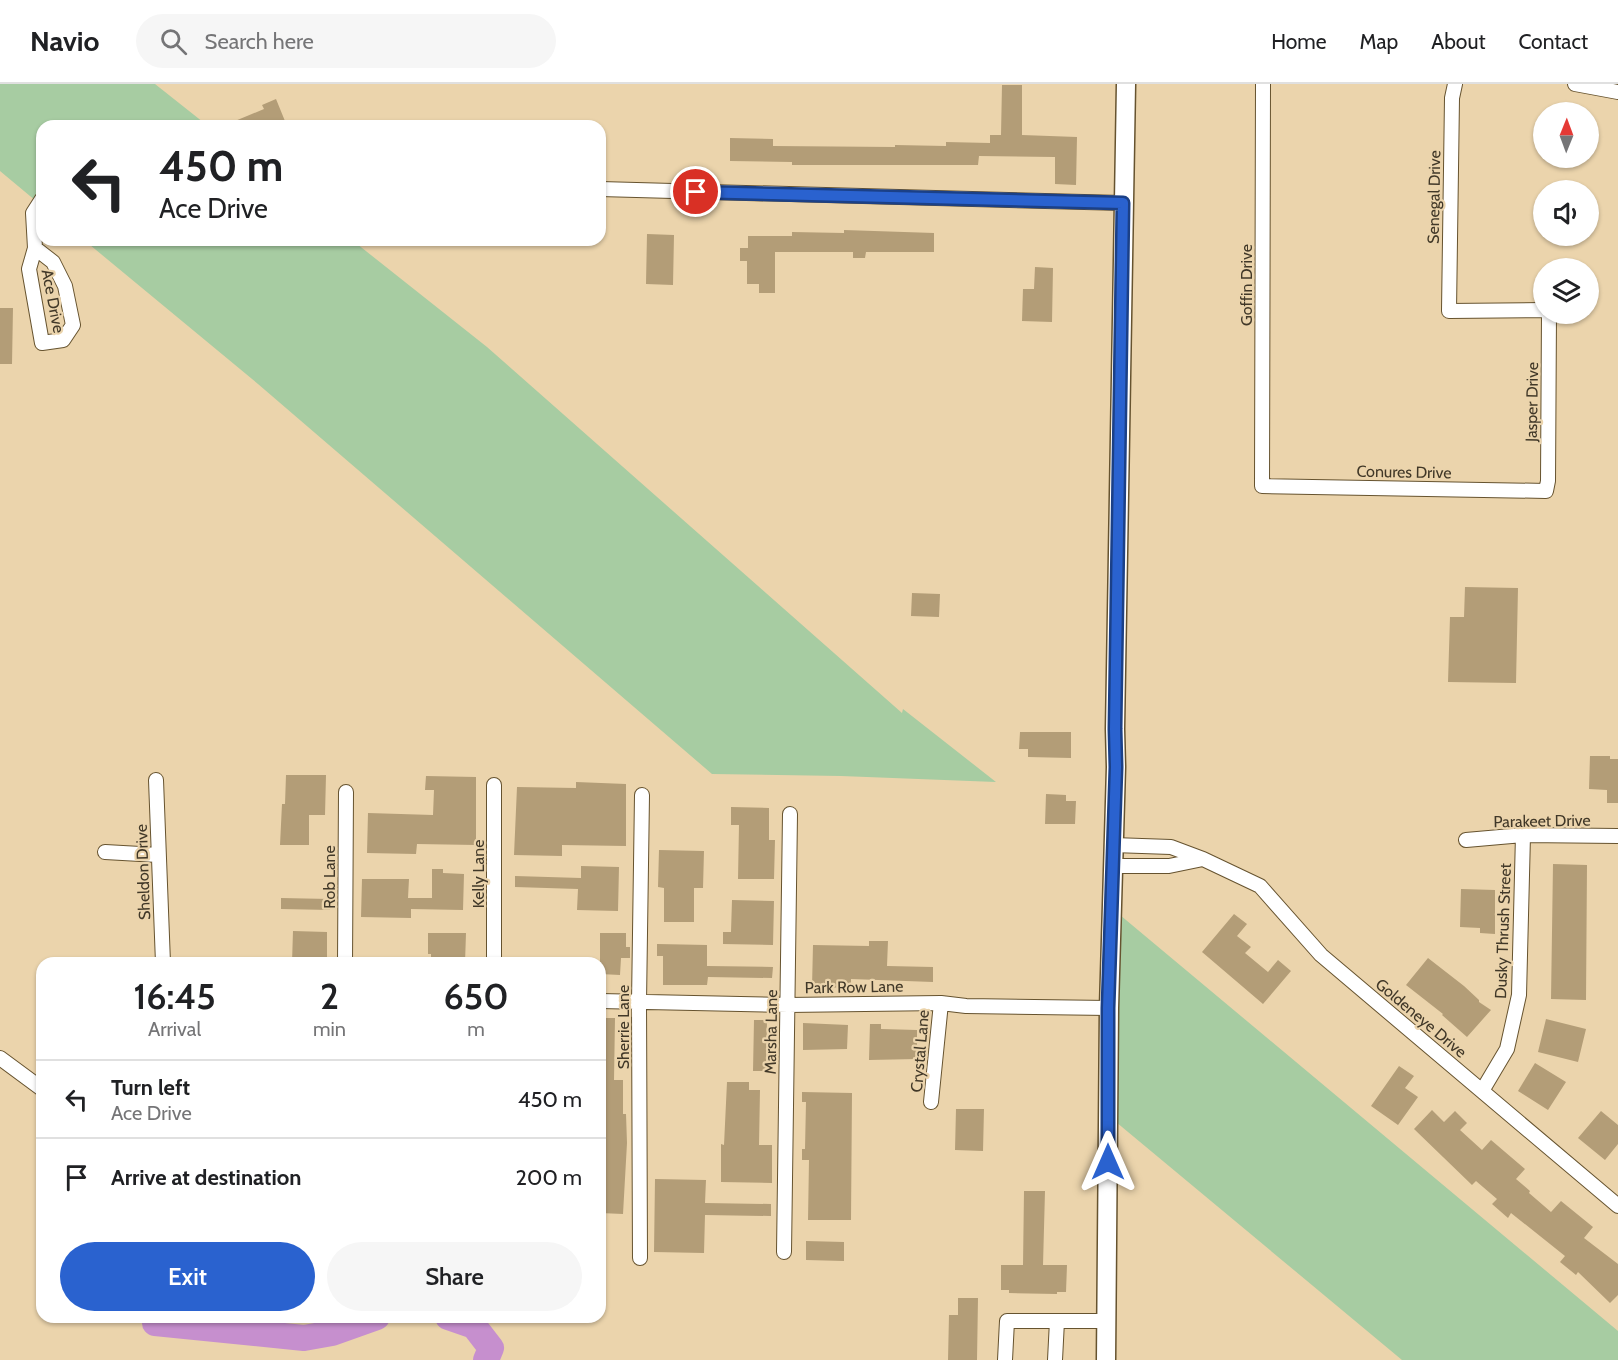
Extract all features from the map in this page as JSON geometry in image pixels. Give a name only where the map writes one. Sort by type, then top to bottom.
[{"type":"main road","points":[[1106,1360],[1108,1008],[1116,767],[1126,84]]},
{"type":"street","name":"Goffin Drive","points":[[1262,486],[1263,84]]},
{"type":"street","name":"Senegal Drive","points":[[1455,84],[1452,98],[1449,311],[1533,310]]},
{"type":"street","points":[[1575,84],[1618,92]]},
{"type":"street","points":[[606,189],[1123,203]]},
{"type":"street","name":"Ace Drive","points":[[35,248],[53,262],[64,286],[73,325],[63,340],[42,343],[29,269],[35,248],[33,213],[36,208]]},
{"type":"street","name":"Jasper Drive","points":[[1546,491],[1548,481],[1549,324]]},
{"type":"street","name":"Conures Drive","points":[[1262,486],[1546,491]]},
{"type":"street","name":"Sheldon Drive","points":[[156,780],[163,957]]},
{"type":"street","name":"Kelly Lane","points":[[494,785],[494,957]]},
{"type":"street","name":"Rob Lane","points":[[345,957],[346,792]]},
{"type":"street","name":"Sherrie Lane","points":[[640,1258],[639,1002],[642,795]]},
{"type":"street","name":"Marsha Lane","points":[[784,1251],[790,814]]},
{"type":"street","name":"Parakeet Drive","points":[[1466,840],[1523,836],[1618,836]]},
{"type":"street","name":"Dusky Thrush Street","points":[[1482,1091],[1507,1049],[1519,995],[1523,836]]},
{"type":"street","name":"Goldeneye Drive","points":[[1113,845],[1171,847],[1260,886],[1321,955],[1617,1202]]},
{"type":"street","points":[[105,852],[158,855]]},
{"type":"street","points":[[1113,866],[1169,866],[1203,860]]},
{"type":"street","name":"Park Row Lane","points":[[606,1001],[789,1005],[941,1003],[966,1006],[1108,1008]]},
{"type":"street","name":"Crystal Lane","points":[[932,1102],[941,1003]]},
{"type":"street","points":[[0,1058],[36,1085]]},
{"type":"street","points":[[1005,1360],[1007,1321],[1106,1321]]},
{"type":"street","points":[[1055,1360],[1057,1321]]},
{"type":"green space","points":[[0,84],[155,84],[200,120],[36,120],[36,201],[0,171]]},
{"type":"green space","points":[[91,246],[360,246],[487,347],[902,713],[903,709],[996,782],[712,774],[258,384]]},
{"type":"green space","points":[[1120,915],[1618,1331],[1618,1360],[1402,1360],[1116,1122]]},
{"type":"building","points":[[1002,85],[1022,85],[1022,135],[1077,137],[1076,185],[1055,184],[1055,157],[979,156],[978,165],[792,165],[792,162],[730,161],[730,138],[773,139],[773,146],[895,147],[895,145],[946,146],[946,142],[990,143],[990,135],[1001,135]]},
{"type":"building","points":[[276,99],[285,120],[237,120],[264,109],[262,105]]},
{"type":"building","points":[[844,230],[934,233],[934,252],[866,252],[865,258],[853,258],[853,252],[775,252],[775,293],[759,293],[759,284],[747,284],[747,261],[740,261],[740,248],[748,248],[748,236],[792,236],[792,232],[844,233]]},
{"type":"building","points":[[647,234],[674,235],[673,285],[646,284]]},
{"type":"building","points":[[1035,267],[1053,268],[1052,322],[1022,321],[1023,289],[1034,289]]},
{"type":"building","points":[[0,308],[13,308],[12,364],[0,364]]},
{"type":"building","points":[[1465,587],[1518,588],[1516,683],[1448,682],[1450,617],[1464,617]]},
{"type":"building","points":[[912,593],[940,594],[939,617],[911,616]]},
{"type":"building","points":[[1020,732],[1071,732],[1071,758],[1028,757],[1028,749],[1019,749]]},
{"type":"building","points":[[1590,756],[1610,756],[1610,759],[1618,759],[1618,803],[1607,803],[1607,790],[1589,789]]},
{"type":"building","points":[[286,775],[326,775],[325,815],[309,815],[309,845],[280,845]]},
{"type":"building","points":[[426,776],[476,777],[476,845],[417,844],[416,854],[367,853],[368,813],[433,815],[434,790],[425,790]]},
{"type":"building","points":[[576,782],[626,784],[626,846],[562,845],[562,856],[514,855],[517,787],[576,788]]},
{"type":"building","points":[[1046,794],[1066,795],[1066,801],[1076,801],[1075,824],[1045,824]]},
{"type":"building","points":[[731,807],[769,808],[769,840],[775,840],[774,879],[738,879],[739,825],[731,825]]},
{"type":"building","points":[[659,850],[704,851],[703,888],[694,888],[694,922],[664,922],[664,888],[658,887]]},
{"type":"building","points":[[1553,864],[1587,865],[1586,1000],[1551,999]]},
{"type":"building","points":[[581,866],[619,867],[618,911],[577,910],[578,889],[515,887],[515,876],[581,878]]},
{"type":"building","points":[[432,869],[443,869],[443,873],[464,874],[463,910],[411,909],[411,918],[361,917],[362,879],[409,879],[408,898],[432,898]]},
{"type":"building","points":[[1461,889],[1495,890],[1495,934],[1480,933],[1480,928],[1460,927]]},
{"type":"building","points":[[281,898],[330,899],[330,910],[281,909]]},
{"type":"building","points":[[732,900],[774,901],[773,945],[723,944],[723,932],[731,932]]},
{"type":"building","points":[[1234,914],[1247,924],[1237,936],[1251,947],[1245,953],[1268,972],[1278,960],[1291,971],[1263,1004],[1202,952]]},
{"type":"building","points":[[293,931],[327,932],[327,957],[292,957]]},
{"type":"building","points":[[428,933],[466,933],[465,957],[431,957],[431,954],[428,954]]},
{"type":"building","points":[[600,933],[626,933],[626,947],[630,947],[630,958],[621,958],[620,975],[606,974],[606,957],[600,957]]},
{"type":"building","points":[[869,941],[888,941],[887,966],[933,967],[933,982],[851,979],[851,988],[812,987],[813,945],[869,946]]},
{"type":"building","points":[[657,944],[707,945],[707,966],[773,967],[772,978],[708,977],[707,985],[663,985],[663,956],[657,956]]},
{"type":"building","points":[[1428,958],[1491,1010],[1467,1037],[1443,1014],[1406,985]]},
{"type":"building","points":[[606,1018],[615,1018],[614,1080],[623,1080],[623,1114],[626,1114],[627,1143],[623,1214],[606,1213]]},
{"type":"building","points":[[1546,1019],[1586,1029],[1578,1062],[1538,1052]]},
{"type":"building","points":[[754,1020],[767,1020],[766,1071],[753,1071]]},
{"type":"building","points":[[803,1023],[848,1025],[847,1049],[803,1050]]},
{"type":"building","points":[[870,1024],[881,1024],[881,1029],[917,1030],[917,1059],[869,1060]]},
{"type":"building","points":[[1535,1063],[1566,1082],[1548,1110],[1518,1091]]},
{"type":"building","points":[[1399,1066],[1414,1076],[1405,1088],[1418,1097],[1398,1125],[1371,1106]]},
{"type":"building","points":[[727,1082],[749,1082],[749,1090],[760,1090],[759,1145],[772,1145],[772,1183],[721,1182],[721,1144],[724,1145]]},
{"type":"building","points":[[802,1092],[852,1093],[851,1220],[808,1220],[809,1160],[802,1160],[802,1149],[805,1149],[806,1102],[802,1102]]},
{"type":"building","points":[[956,1109],[984,1109],[983,1151],[955,1150]]},
{"type":"building","points":[[1432,1110],[1444,1122],[1455,1111],[1467,1123],[1460,1130],[1482,1150],[1491,1140],[1525,1169],[1516,1179],[1551,1212],[1561,1201],[1593,1227],[1584,1238],[1618,1264],[1618,1295],[1610,1303],[1578,1272],[1576,1275],[1560,1262],[1565,1256],[1511,1213],[1508,1218],[1492,1204],[1497,1199],[1476,1181],[1472,1185],[1414,1129]]},
{"type":"building","points":[[1601,1111],[1618,1125],[1618,1144],[1605,1160],[1578,1138]]},
{"type":"building","points":[[655,1179],[706,1180],[705,1203],[771,1204],[771,1216],[705,1215],[704,1253],[654,1252]]},
{"type":"building","points":[[1024,1191],[1045,1191],[1043,1265],[1067,1265],[1066,1292],[1057,1292],[1057,1294],[1009,1293],[1009,1290],[1001,1290],[1001,1265],[1023,1265]]},
{"type":"building","points":[[806,1241],[844,1242],[844,1261],[806,1260]]},
{"type":"building","points":[[958,1298],[978,1298],[977,1360],[948,1360],[949,1315],[958,1315]]},
{"type":"waterway","points":[[155,1323],[304,1338],[332,1333],[360,1323]]},
{"type":"waterway","points":[[465,1323],[474,1326],[491,1348],[486,1360]]},
{"type":"route","points":[[696,192],[1123,203],[1116,767],[1108,1008],[1108,1162]]}]
